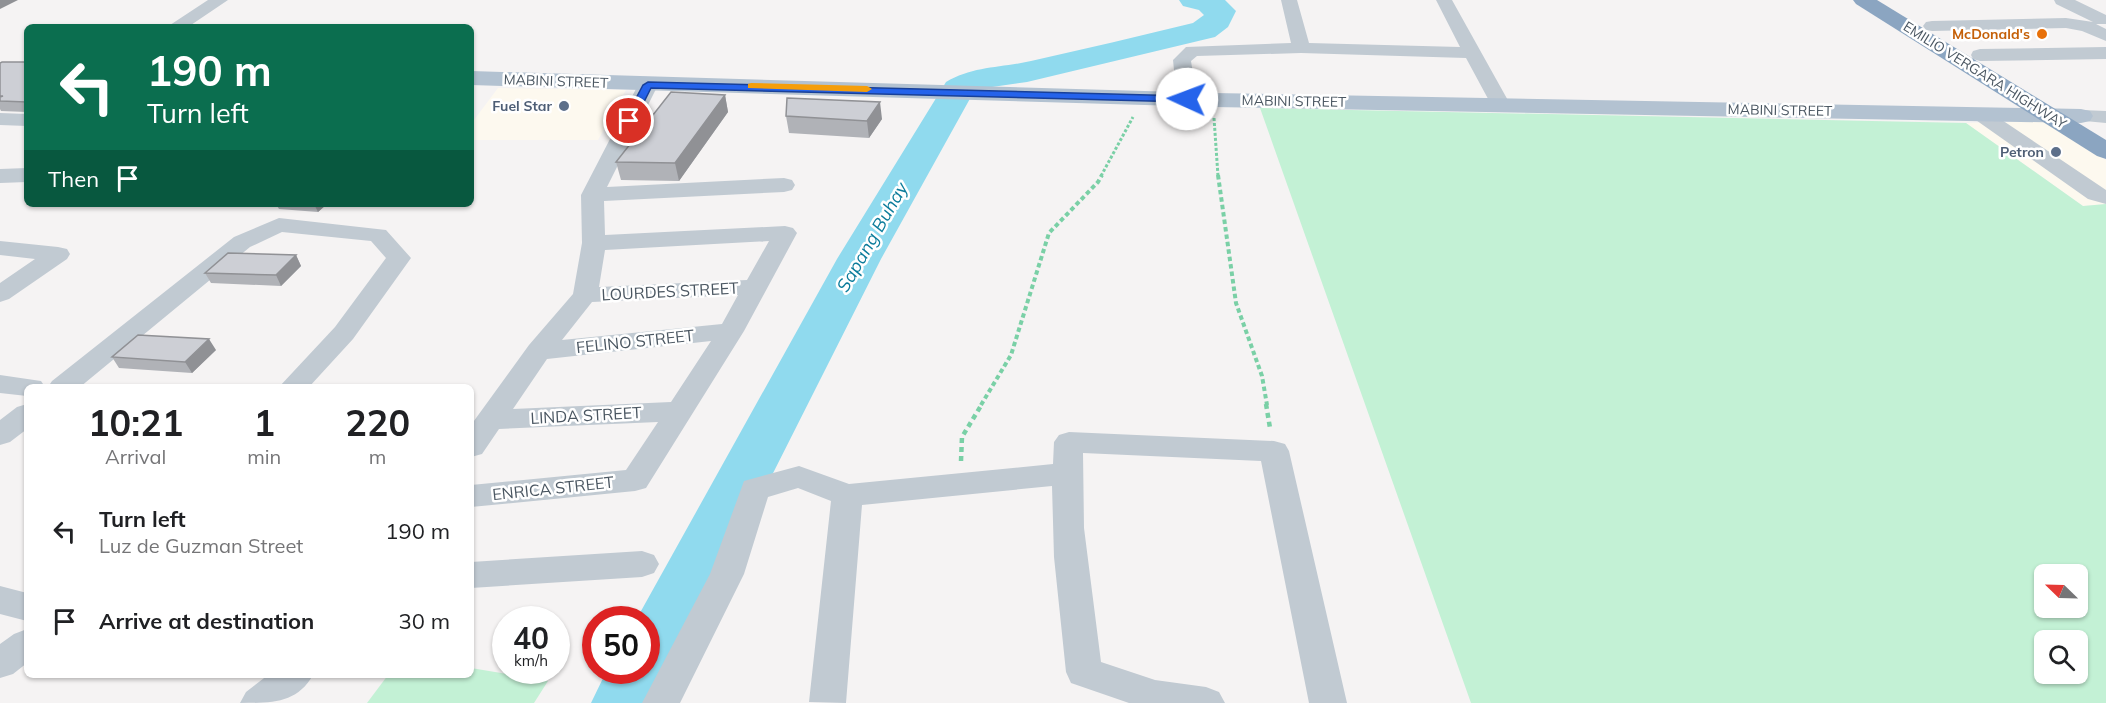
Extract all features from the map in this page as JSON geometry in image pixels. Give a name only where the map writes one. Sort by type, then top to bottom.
[{"type":"highway","name":"EMILIO VERGARA HIGHWAY","points":[[1863,0],[2106,151]]},
{"type":"highway","name":"EMILIO VERGARA HIGHWAY","points":[[1889,0],[2106,132]]},
{"type":"main road","name":"MABINI STREET","points":[[474,78],[1187,99],[2081,116]]},
{"type":"street","points":[[181,24],[220,0]]},
{"type":"street","points":[[202,24],[240,0]]},
{"type":"street","points":[[1289,0],[1301,48]]},
{"type":"street","points":[[1444,0],[1500,104]]},
{"type":"street","points":[[2062,0],[2106,22]]},
{"type":"street","points":[[1932,26],[2066,23],[2087,26],[2106,36]]},
{"type":"street","points":[[1187,99],[1182,60],[1192,51],[1301,48],[1474,53]]},
{"type":"street","points":[[1980,55],[2106,53]]},
{"type":"street","points":[[474,443],[539,351],[585,295],[594,243],[592,195],[648,85]]},
{"type":"street","points":[[1980,114],[2096,194],[2106,197]]},
{"type":"street","points":[[2081,116],[2106,117]]},
{"type":"street","points":[[0,119],[24,120]]},
{"type":"street","points":[[0,176],[24,175]]},
{"type":"street","points":[[592,195],[784,185]]},
{"type":"street","points":[[66,384],[242,242],[279,225],[378,235],[399,258],[344,333],[296,384]]},
{"type":"street","points":[[594,243],[785,233],[731,331],[681,411]]},
{"type":"street","points":[[0,248],[58,254],[0,294]]},
{"type":"street","name":"LOURDES STREET","points":[[585,295],[755,288]]},
{"type":"street","name":"FELINO STREET","points":[[539,351],[731,331]]},
{"type":"street","points":[[0,384],[24,386]]},
{"type":"street","name":"LINDA STREET","points":[[490,420],[681,411]]},
{"type":"street","name":"ENRICA STREET","points":[[474,496],[635,480],[681,411]]},
{"type":"street","points":[[0,435],[24,416]]},
{"type":"street","points":[[1206,703],[1155,696],[1084,672],[1068,545],[1066,474],[1069,442],[1274,452],[1328,703]]},
{"type":"street","points":[[661,703],[727,574],[755,489],[799,477],[847,495],[1066,474]]},
{"type":"street","points":[[828,702],[847,495]]},
{"type":"street","points":[[474,575],[642,564]]},
{"type":"street","points":[[0,600],[24,606]]},
{"type":"street","points":[[0,663],[24,646]]},
{"type":"street","points":[[259,703],[291,678]]},
{"type":"path","points":[[961,483],[962,437],[1011,355],[1049,233],[1098,182],[1137,109]]},
{"type":"path","points":[[1214,113],[1215,157],[1236,303],[1262,376],[1274,452]]},
{"type":"shaded area","points":[[498,88],[626,90],[598,140],[474,140],[474,120]]},
{"type":"shaded area","points":[[2044,121],[2106,160],[2106,204],[2083,206],[1966,123]]},
{"type":"green space","points":[[1260,108],[1966,123],[2083,206],[2106,204],[2106,703],[1471,703]]},
{"type":"green space","points":[[474,669],[492,672],[492,684],[546,684],[534,703],[367,703],[386,678],[474,678]]},
{"type":"building","points":[[24,62],[24,102],[0,101],[0,97],[3,96],[0,96],[0,63]]},
{"type":"building","points":[[671,92],[725,95],[675,163],[616,162]]},
{"type":"building","points":[[787,98],[880,102],[867,121],[786,116]]},
{"type":"building","points":[[228,253],[296,255],[276,275],[205,273]]},
{"type":"building","points":[[138,335],[209,339],[185,362],[112,357]]},
{"type":"waterway","name":"Sapang Buhay","points":[[660,635],[859,259],[958,89],[974,80],[1027,72],[1204,30],[1217,20],[1221,11],[1209,3],[1194,0]]},
{"type":"waterway","name":"Sapang Buhay","points":[[624,703],[634,684]]},
{"type":"slow traffic","points":[[751,86],[867,89]]},
{"type":"place","name":"McDonald's","points":[[2042,34]]},
{"type":"place","name":"Fuel Star","points":[[564,106]]},
{"type":"place","name":"Petron","points":[[2056,152]]},
{"type":"route","points":[[629,121],[648,85],[722,85],[1187,99]]}]
